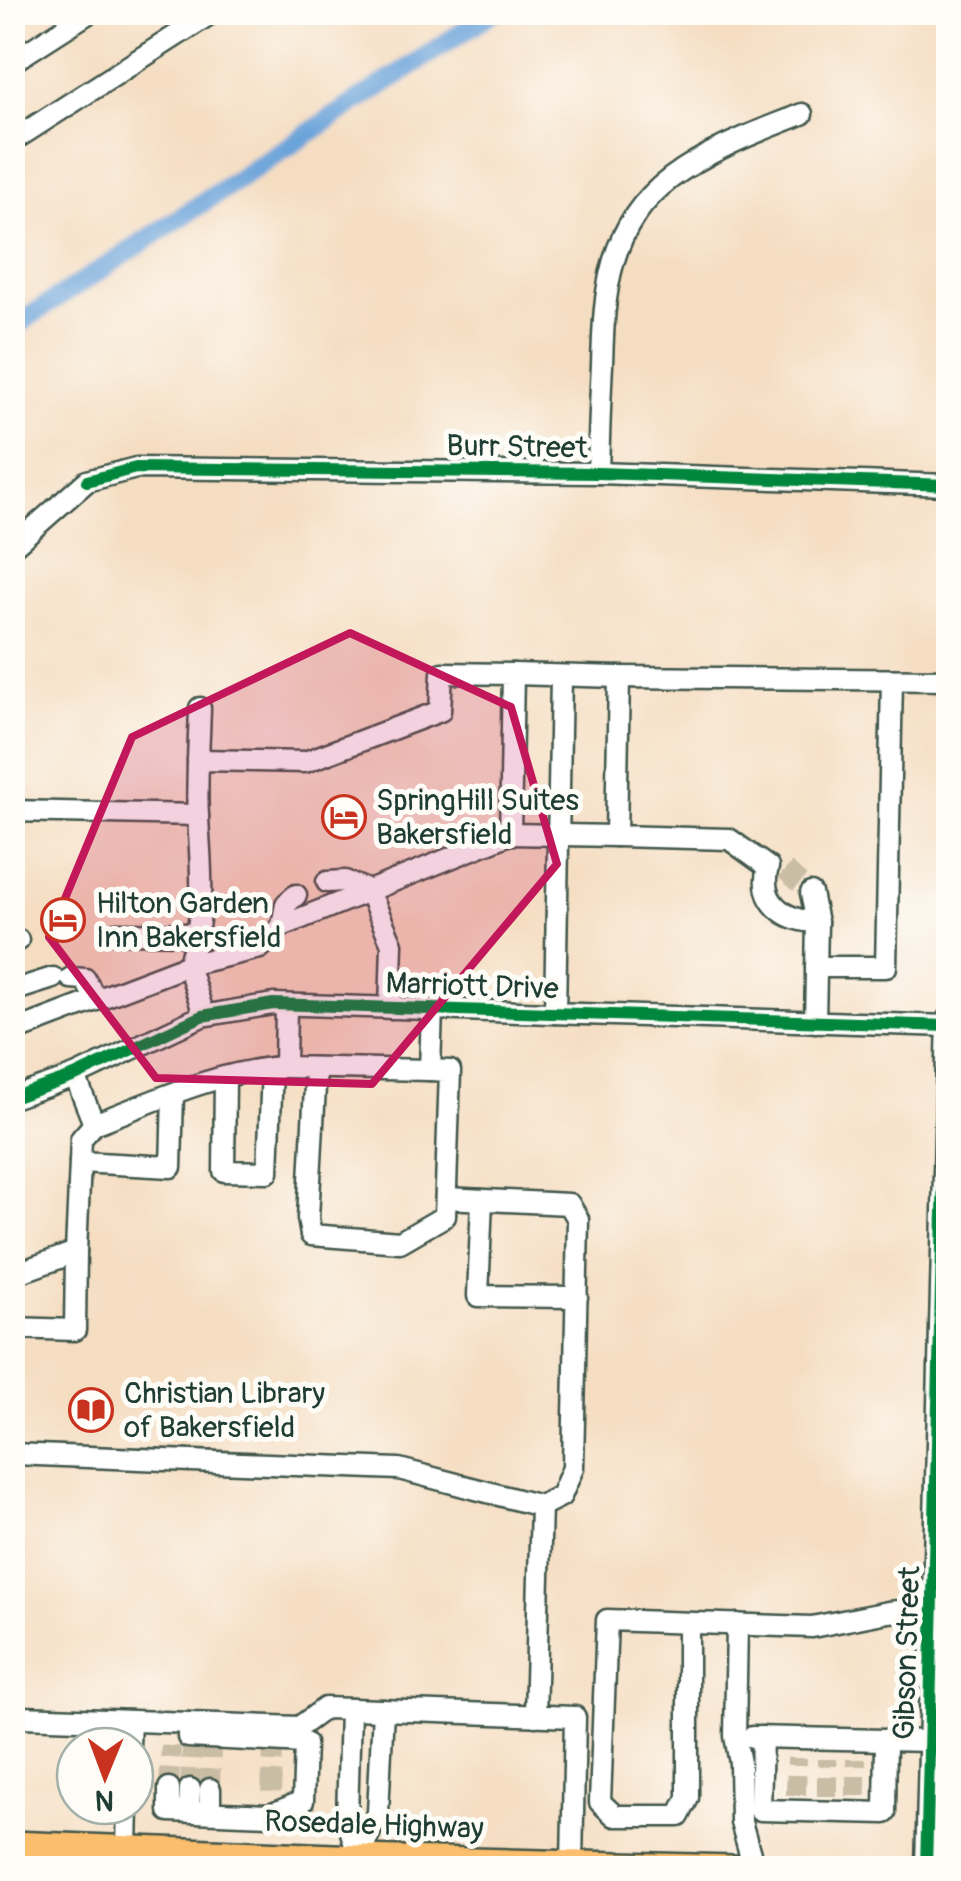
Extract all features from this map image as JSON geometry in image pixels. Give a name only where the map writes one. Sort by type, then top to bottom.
[{"type":"main road","name":"Rosedale Highway","points":[[12,1844],[359,1863],[734,1868]]},
{"type":"street","points":[[12,62],[90,12]]},
{"type":"street","points":[[12,142],[213,12]]},
{"type":"street","points":[[598,473],[604,298],[621,239],[642,207],[671,178],[732,142],[802,114]]},
{"type":"street","name":"Burr Street","points":[[12,548],[87,481],[136,468],[598,473],[948,485]]},
{"type":"street","points":[[198,760],[304,762],[440,711],[442,674],[948,680]]},
{"type":"street","points":[[510,834],[513,674]]},
{"type":"street","points":[[556,1014],[561,676]]},
{"type":"street","points":[[616,836],[619,677]]},
{"type":"street","points":[[816,967],[886,968],[892,680]]},
{"type":"street","points":[[200,708],[200,934],[188,965],[204,1015]]},
{"type":"street","points":[[12,811],[198,815]]},
{"type":"street","points":[[12,1032],[188,965],[260,948],[282,926],[510,834],[729,839],[776,869],[764,883],[771,903],[797,921],[818,922]]},
{"type":"street","points":[[327,882],[345,881],[368,891],[392,944],[390,1008]]},
{"type":"street","points":[[811,892],[818,922],[815,1022]]},
{"type":"street","points":[[282,926],[286,904],[296,895]]},
{"type":"street","points":[[116,933],[200,934]]},
{"type":"street","points":[[12,991],[62,978],[85,979],[96,1000]]},
{"type":"street","points":[[225,1076],[224,1171],[268,1172],[286,1004]]},
{"type":"street","name":"Marriott Drive","points":[[12,1098],[75,1076],[204,1015],[286,1004],[948,1026]]},
{"type":"street","points":[[430,1070],[432,1009]]},
{"type":"street","name":"Gibson Street","points":[[926,1868],[940,1667],[933,1608],[948,1018]]},
{"type":"street","points":[[12,1328],[74,1330],[81,1140],[94,1124],[225,1076],[279,1068],[316,1068],[430,1070],[450,1071],[445,1216],[400,1242],[312,1235],[308,1218],[316,1068]]},
{"type":"street","points":[[75,1076],[94,1124]]},
{"type":"street","points":[[80,1162],[170,1167],[173,1094]]},
{"type":"street","points":[[12,1454],[399,1468],[541,1506],[561,1496],[574,1468],[578,1218],[569,1204],[446,1198]]},
{"type":"street","points":[[482,1200],[478,1296],[577,1297]]},
{"type":"street","points":[[12,1275],[76,1252]]},
{"type":"street","points":[[536,1716],[541,1506]]},
{"type":"street","points":[[688,1623],[688,1798],[679,1816],[614,1816],[600,1802],[607,1620],[737,1624],[812,1628],[888,1612],[933,1608]]},
{"type":"street","points":[[737,1624],[735,1736],[740,1763],[741,1822],[754,1868]]},
{"type":"street","points":[[12,1708],[22,1717],[130,1721],[193,1740],[274,1746],[302,1735],[325,1708],[576,1717],[572,1864]]},
{"type":"street","points":[[350,1709],[347,1820],[359,1863]]},
{"type":"street","points":[[359,1863],[378,1813],[383,1710]]},
{"type":"street","points":[[130,1721],[130,1726]]},
{"type":"street","points":[[193,1740],[302,1735]]},
{"type":"street","points":[[199,1812],[190,1788],[169,1811],[270,1815],[302,1802],[302,1735]]},
{"type":"street","points":[[735,1736],[762,1737],[797,1748],[856,1749],[886,1740],[936,1751]]},
{"type":"street","points":[[762,1737],[760,1810],[796,1803],[856,1804],[885,1813],[886,1740]]},
{"type":"street","points":[[270,1815],[272,1792]]},
{"type":"street","points":[[127,1848],[128,1826]]},
{"type":"highlighted area","points":[[350,633],[511,707],[557,864],[372,1084],[156,1078],[49,937],[132,737]]},
{"type":"waterway","points":[[12,328],[493,12]]},
{"type":"tunnel","points":[[785,870],[811,893]]},
{"type":"tunnel","points":[[169,1788],[171,1746]]},
{"type":"tunnel","points":[[190,1789],[192,1748]]},
{"type":"tunnel","points":[[210,1789],[211,1748]]},
{"type":"tunnel","points":[[271,1792],[273,1750]]},
{"type":"tunnel","points":[[796,1795],[797,1758]]},
{"type":"tunnel","points":[[827,1759],[827,1796]]},
{"type":"tunnel","points":[[856,1759],[856,1796]]},
{"type":"cycle path","points":[[87,481],[136,468],[598,473],[948,485]]},
{"type":"cycle path","points":[[12,1098],[75,1076],[202,1016],[273,1004],[948,1026]]},
{"type":"cycle path","points":[[926,1868],[948,1018]]},
{"type":"place","name":"SpringHill Suites Bakersfield","points":[[344,817]]},
{"type":"place","name":"Hilton Garden Inn Bakersfield","points":[[63,920]]},
{"type":"place","name":"Christian Library of Bakersfield","points":[[91,1410]]}]
